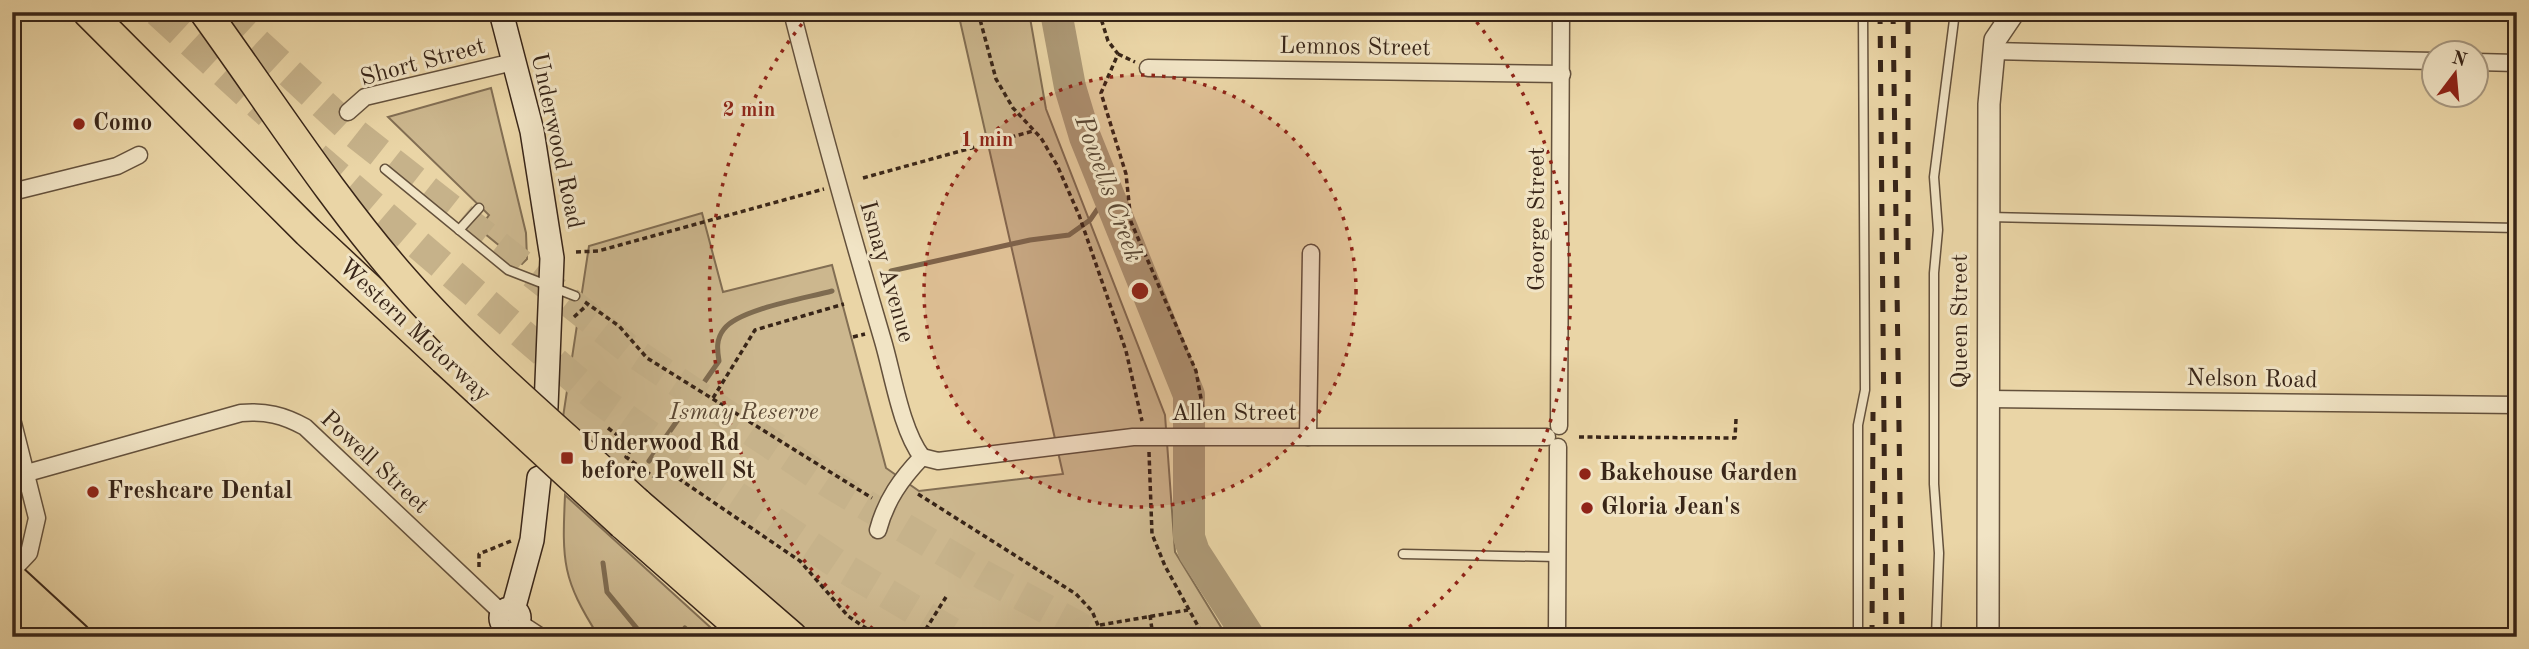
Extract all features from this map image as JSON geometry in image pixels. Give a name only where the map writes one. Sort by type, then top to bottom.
[{"type":"highway","name":"Western Motorway","points":[[88,12],[308,232],[443,359],[630,513],[792,637]]},
{"type":"highway","name":"Western Motorway","points":[[205,12],[341,205],[406,283],[751,637]]},
{"type":"highway","points":[[12,578],[76,637]]},
{"type":"highway","points":[[12,609],[41,637]]},
{"type":"main road","name":"Underwood Road","points":[[501,12],[544,188],[552,258],[546,407]]},
{"type":"main road","points":[[508,621],[532,540],[539,478]]},
{"type":"street","name":"Ismay Avenue","points":[[792,12],[837,186],[911,438],[922,457]]},
{"type":"street","name":"George Street","points":[[1558,637],[1555,437],[1561,12]]},
{"type":"street","name":"Queen Street","points":[[1987,637],[1986,217],[1993,51],[1995,40],[2014,12]]},
{"type":"street","points":[[1993,51],[2420,61]]},
{"type":"street","name":"Short Street","points":[[348,112],[366,97],[513,62]]},
{"type":"street","points":[[2490,62],[2517,63]]},
{"type":"street","name":"Lemnos Street","points":[[1148,68],[1562,74]]},
{"type":"street","points":[[12,192],[117,166],[139,155]]},
{"type":"street","points":[[1308,437],[1311,253]]},
{"type":"street","name":"Nelson Road","points":[[1987,399],[2517,405]]},
{"type":"street","name":"Powell Street","points":[[27,473],[241,413],[263,411],[289,418],[305,427],[508,621],[541,637]]},
{"type":"street","points":[[12,419],[37,519],[29,554],[12,571]]},
{"type":"street","name":"Allen Street","points":[[922,457],[938,461],[1134,437],[1175,435],[1555,437]]},
{"type":"street","points":[[878,530],[885,506],[905,475],[922,457]]},
{"type":"lane","points":[[1858,637],[1858,425],[1865,390],[1863,12]]},
{"type":"lane","points":[[1936,637],[1939,553],[1934,484],[1934,313],[1938,230],[1934,177],[1955,12]]},
{"type":"lane","points":[[385,169],[509,270],[578,295]]},
{"type":"lane","points":[[459,230],[479,208]]},
{"type":"lane","points":[[1986,217],[2517,228]]},
{"type":"lane","points":[[1403,554],[1558,557]]},
{"type":"path","points":[[978,12],[996,79],[1013,107],[1034,131],[1057,165],[1079,215],[1126,351],[1134,437],[1151,467],[1149,517],[1152,534],[1165,566],[1204,637]]},
{"type":"path","points":[[1099,12],[1108,41],[1118,54],[1101,93],[1126,174],[1131,222],[1196,371],[1204,415]]},
{"type":"path","points":[[863,178],[1034,131]]},
{"type":"path","points":[[576,251],[598,251],[837,186]]},
{"type":"path","points":[[578,295],[587,305],[619,327],[647,358],[885,506]]},
{"type":"path","points":[[712,399],[755,330],[844,304]]},
{"type":"path","points":[[574,317],[587,305]]},
{"type":"path","points":[[1579,437],[1735,438],[1736,419]]},
{"type":"path","points":[[608,428],[633,447],[626,457],[658,480],[666,470],[800,561],[848,616],[880,637]]},
{"type":"path","points":[[918,494],[1076,594],[1100,625],[1103,637]]},
{"type":"path","points":[[482,571],[477,565],[479,554],[520,538]]},
{"type":"path","points":[[921,637],[946,597]]},
{"type":"path","points":[[1100,625],[1188,610]]},
{"type":"path","points":[[1150,615],[1153,637]]},
{"type":"green space","name":"Ismay Reserve","points":[[958,12],[1029,12],[1046,109],[1165,415],[1175,552],[1227,637],[810,637],[563,417],[589,246],[702,213],[723,292],[832,265],[886,468],[919,491],[1063,474]]},
{"type":"green space","points":[[491,88],[526,233],[527,259],[522,264],[479,229],[489,215],[388,117]]},
{"type":"green space","points":[[565,495],[721,637],[599,637],[578,600],[567,569],[564,537]]},
{"type":"waterway","name":"Powells Creek","points":[[1056,12],[1070,87],[1085,137],[1189,395],[1189,537],[1194,552],[1249,637]]},
{"type":"waterway","points":[[891,271],[1030,240],[1069,235],[1090,220],[1099,207],[1105,187]]},
{"type":"waterway","points":[[649,461],[719,361],[718,344],[724,329],[732,322],[758,310],[832,291]]},
{"type":"waterway","points":[[603,563],[607,592],[644,637]]},
{"type":"waterway","points":[[679,637],[685,628]]},
{"type":"tunnel","points":[[158,12],[269,114]]},
{"type":"tunnel","points":[[224,12],[352,131],[630,350],[829,483],[985,576],[1098,637]]},
{"type":"tunnel","points":[[316,157],[597,398],[712,480],[839,565],[960,637]]},
{"type":"railway","points":[[1880,12],[1886,637]]},
{"type":"railway","points":[[1893,12],[1902,637]]},
{"type":"railway","points":[[1908,12],[1908,250]]},
{"type":"railway","points":[[1872,637],[1873,412]]},
{"type":"place","name":"Como","points":[[79,124]]},
{"type":"place","name":"Underwood Rd before Powell St","points":[[567,458]]},
{"type":"place","name":"Bakehouse Garden","points":[[1585,474]]},
{"type":"place","name":"Freshcare Dental","points":[[93,492]]},
{"type":"place","name":"Gloria Jean's","points":[[1587,508]]}]
